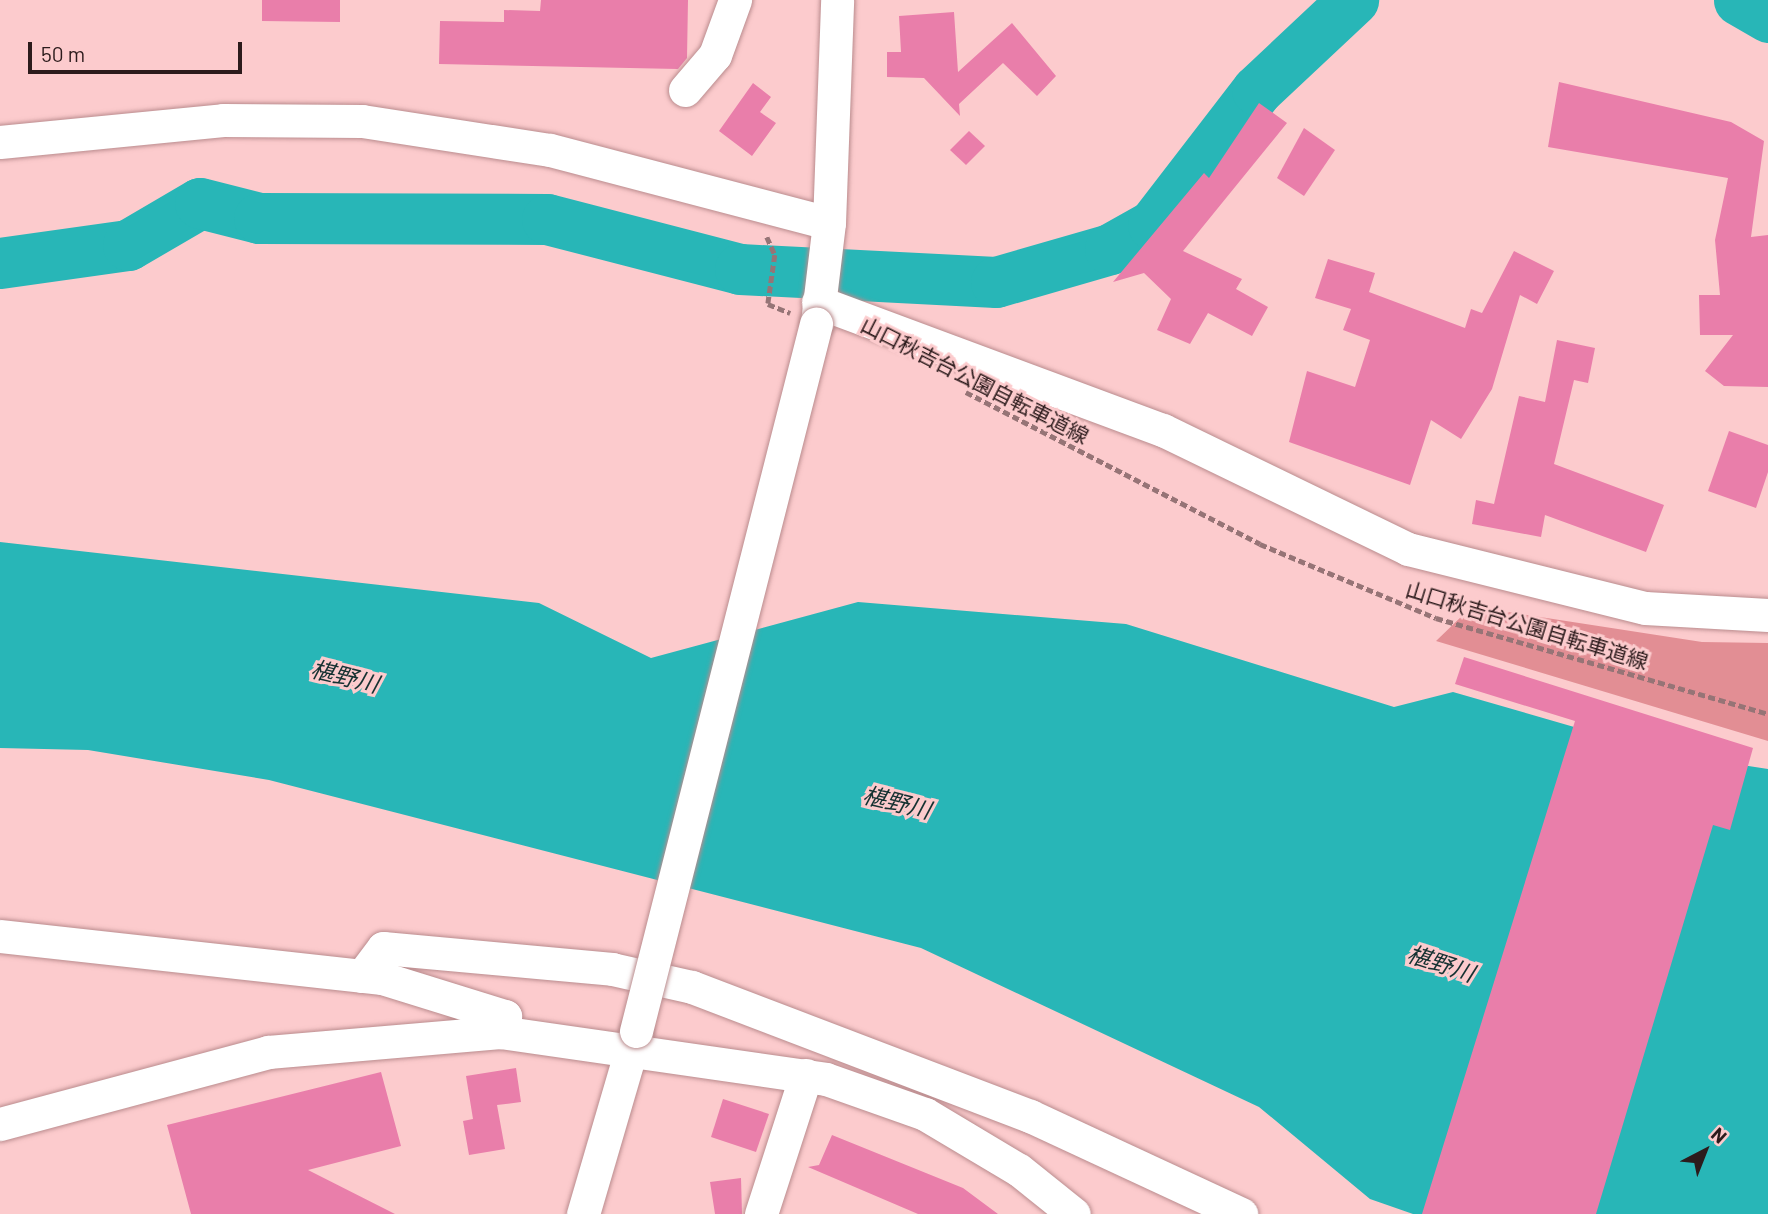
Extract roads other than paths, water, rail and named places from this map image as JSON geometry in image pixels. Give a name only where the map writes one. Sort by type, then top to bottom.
[{"type":"street","points":[[685,90],[715,55],[735,0]]},
{"type":"street","points":[[583,1214],[634,1042],[817,313],[830,223],[837,0]]},
{"type":"street","points":[[0,142],[223,120],[362,121],[550,150],[830,223]]},
{"type":"street","points":[[817,313],[1163,430],[1408,549],[1645,608],[1768,615]]},
{"type":"street","points":[[0,936],[362,976],[506,1016],[500,1032]]},
{"type":"street","points":[[362,976],[383,948],[612,969],[692,987],[1030,1116],[1241,1214]]},
{"type":"street","points":[[0,1124],[268,1052],[500,1032],[634,1042],[806,1075],[925,1114],[1019,1170],[1074,1214]]},
{"type":"street","points":[[761,1214],[806,1075]]},
{"type":"water","name":"椹野川","points":[[0,542],[539,603],[651,658],[858,602],[1126,624],[1394,707],[1453,692],[1664,753],[1768,769],[1768,1214],[1413,1214],[1370,1199],[1259,1107],[921,948],[269,780],[88,750],[0,748]]},
{"type":"waterway","points":[[0,263],[128,245],[200,203],[259,218],[547,219],[740,269],[996,282],[1110,249],[1153,225],[1257,90],[1353,0]]},
{"type":"waterway","points":[[1739,0],[1768,17]]}]
